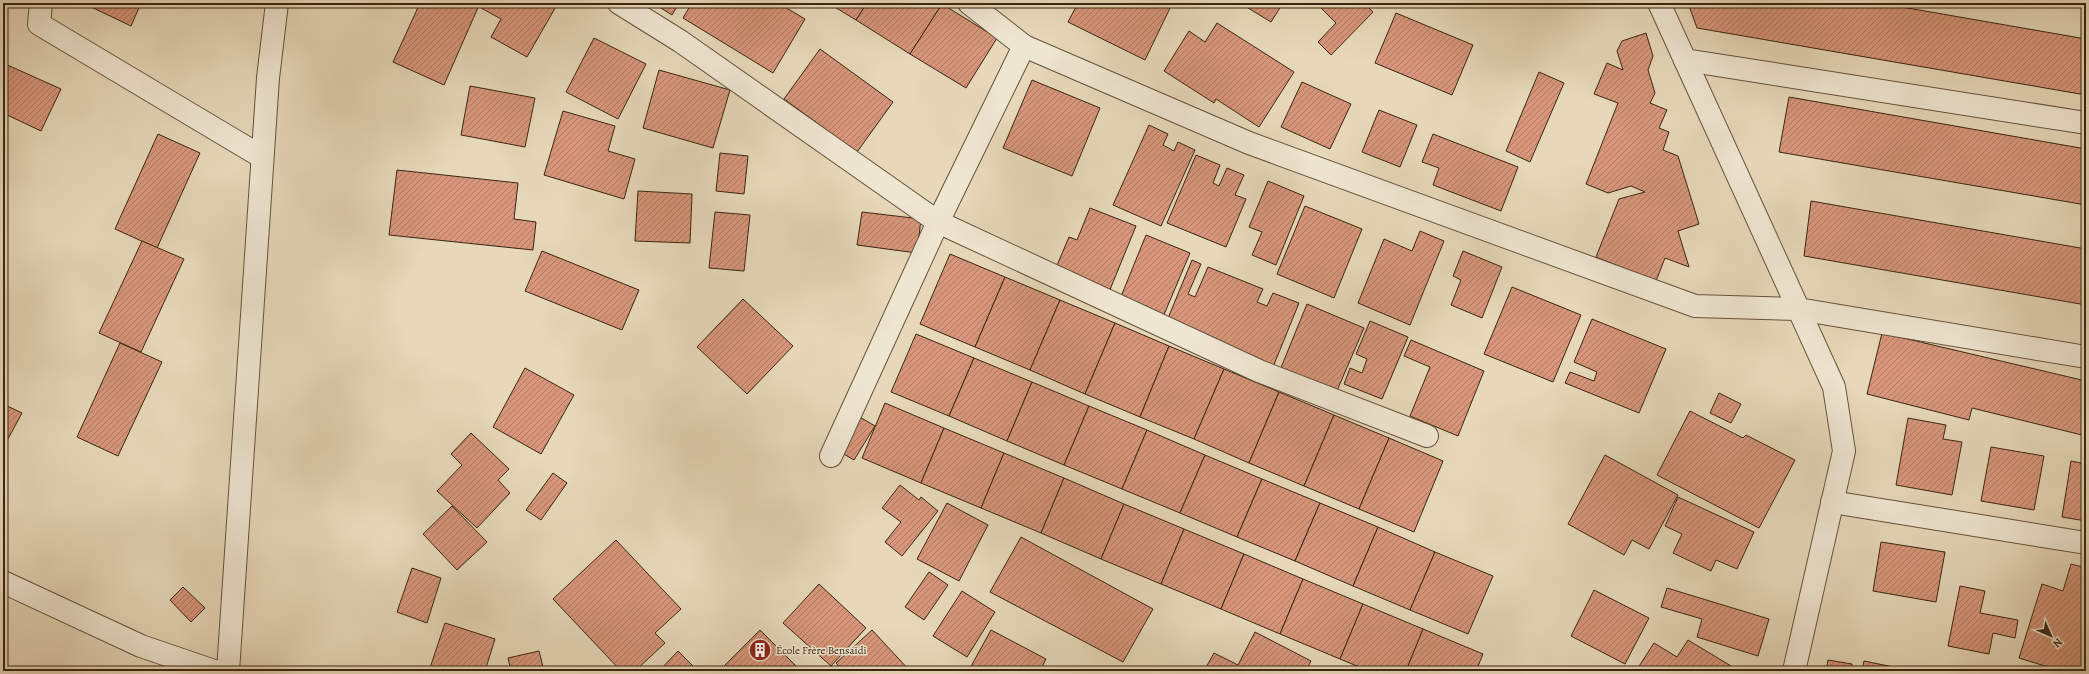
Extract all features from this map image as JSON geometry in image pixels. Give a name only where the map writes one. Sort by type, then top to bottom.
[{"type":"street","points":[[41,3],[39,24],[262,157]]},
{"type":"street","points":[[228,671],[262,157],[268,78],[277,3]]},
{"type":"street","points":[[619,3],[680,41],[938,222],[1259,371],[1427,436]]},
{"type":"street","points":[[969,3],[1024,46],[1249,143],[1695,306],[1798,309],[2086,358]]},
{"type":"street","points":[[1659,3],[1834,387],[1844,451],[1794,671]]},
{"type":"street","points":[[831,456],[938,222],[1024,46]]},
{"type":"street","points":[[1685,60],[2086,123]]},
{"type":"street","points":[[1832,502],[2086,543]]},
{"type":"street","points":[[3,582],[141,646],[214,671]]},
{"type":"building","points":[[90,3],[141,3],[131,26],[89,6]]},
{"type":"building","points":[[420,3],[480,3],[444,85],[393,62]]},
{"type":"building","points":[[484,3],[558,3],[527,57],[491,37],[501,19],[481,8]]},
{"type":"building","points":[[653,3],[679,3],[672,15]]},
{"type":"building","points":[[692,3],[778,3],[805,19],[773,73],[683,18]]},
{"type":"building","points":[[828,3],[867,3],[856,20]]},
{"type":"building","points":[[867,3],[942,4],[910,54],[856,20]]},
{"type":"building","points":[[1078,3],[1160,3],[1170,8],[1145,60],[1068,22]]},
{"type":"building","points":[[1240,3],[1283,3],[1271,22]]},
{"type":"building","points":[[1316,3],[1364,3],[1373,12],[1331,55],[1318,42],[1336,23]]},
{"type":"building","points":[[1688,3],[1879,3],[2086,39],[2086,95],[1697,28]]},
{"type":"building","points":[[942,4],[997,38],[966,88],[910,54]]},
{"type":"building","points":[[1396,13],[1473,45],[1452,95],[1375,63]]},
{"type":"building","points":[[1217,23],[1294,72],[1259,127],[1216,99],[1214,103],[1164,71],[1189,31],[1205,42]]},
{"type":"building","points":[[1646,33],[1653,56],[1648,70],[1655,93],[1650,103],[1667,110],[1659,128],[1669,132],[1663,150],[1678,156],[1699,224],[1678,231],[1689,267],[1665,258],[1656,281],[1596,257],[1619,199],[1645,192],[1631,186],[1608,193],[1586,184],[1618,103],[1594,94],[1607,63],[1623,70],[1617,51],[1622,41]]},
{"type":"building","points":[[594,38],[646,64],[618,119],[566,92]]},
{"type":"building","points":[[820,49],[893,102],[857,152],[784,99]]},
{"type":"building","points":[[3,63],[61,89],[41,131],[3,113]]},
{"type":"building","points":[[659,70],[730,90],[713,148],[643,128]]},
{"type":"building","points":[[1539,72],[1564,83],[1530,162],[1506,151]]},
{"type":"building","points":[[1032,80],[1100,108],[1072,176],[1003,148]]},
{"type":"building","points":[[1302,82],[1351,104],[1330,149],[1281,127]]},
{"type":"building","points":[[470,86],[535,98],[525,147],[461,135]]},
{"type":"building","points":[[1789,97],[2086,149],[2086,205],[1779,152]]},
{"type":"building","points":[[1379,110],[1417,125],[1400,167],[1362,152]]},
{"type":"building","points":[[563,111],[615,126],[608,151],[635,159],[624,199],[544,175]]},
{"type":"building","points":[[1149,125],[1168,134],[1163,145],[1174,151],[1178,142],[1195,150],[1161,226],[1113,205]]},
{"type":"building","points":[[158,134],[200,153],[157,248],[115,229]]},
{"type":"building","points":[[1433,134],[1518,167],[1501,211],[1433,185],[1439,168],[1422,162]]},
{"type":"building","points":[[720,153],[748,156],[744,194],[716,191]]},
{"type":"building","points":[[1196,155],[1220,165],[1213,183],[1219,186],[1227,168],[1244,175],[1235,195],[1246,199],[1226,247],[1167,223]]},
{"type":"building","points":[[397,170],[518,183],[514,219],[536,222],[533,250],[389,235]]},
{"type":"building","points":[[1268,181],[1304,196],[1276,265],[1252,255],[1262,232],[1249,227]]},
{"type":"building","points":[[638,191],[692,194],[690,243],[635,241]]},
{"type":"building","points":[[1811,201],[2086,249],[2086,305],[1804,256]]},
{"type":"building","points":[[1305,206],[1362,229],[1334,298],[1277,274]]},
{"type":"building","points":[[1090,208],[1136,226],[1109,292],[1055,270],[1069,237],[1077,240]]},
{"type":"building","points":[[715,212],[750,215],[744,271],[709,268]]},
{"type":"building","points":[[862,212],[921,219],[917,253],[857,245]]},
{"type":"building","points":[[1420,231],[1444,241],[1410,325],[1358,303],[1384,239],[1412,251]]},
{"type":"building","points":[[1146,235],[1190,253],[1163,317],[1120,299]]},
{"type":"building","points":[[142,241],[184,259],[141,352],[99,333]]},
{"type":"building","points":[[542,251],[639,290],[622,330],[525,291]]},
{"type":"building","points":[[1463,251],[1502,267],[1482,318],[1451,305],[1461,280],[1453,276]]},
{"type":"building","points":[[950,254],[1005,277],[975,347],[920,324]]},
{"type":"building","points":[[1192,260],[1201,264],[1188,294],[1195,297],[1208,267],[1263,289],[1257,302],[1267,306],[1273,293],[1299,303],[1273,367],[1166,323]]},
{"type":"building","points":[[1005,277],[1060,300],[1030,370],[975,347]]},
{"type":"building","points":[[1512,287],[1581,315],[1553,382],[1484,354]]},
{"type":"building","points":[[743,299],[793,346],[747,394],[697,347]]},
{"type":"building","points":[[1060,300],[1115,323],[1085,394],[1030,370]]},
{"type":"building","points":[[1307,304],[1364,328],[1336,393],[1280,370]]},
{"type":"building","points":[[1592,319],[1666,349],[1639,413],[1565,383],[1570,372],[1594,381],[1597,372],[1574,362]]},
{"type":"building","points":[[1370,321],[1408,337],[1382,399],[1344,384],[1350,368],[1362,373],[1367,359],[1356,354]]},
{"type":"building","points":[[1115,323],[1169,346],[1140,417],[1085,394]]},
{"type":"building","points":[[1882,333],[2086,381],[2086,436],[1972,408],[1969,420],[1867,394]]},
{"type":"building","points":[[916,334],[974,358],[949,416],[891,392]]},
{"type":"building","points":[[1411,340],[1484,371],[1458,436],[1410,416],[1430,367],[1404,356]]},
{"type":"building","points":[[120,343],[162,362],[118,456],[77,437]]},
{"type":"building","points":[[1169,346],[1224,369],[1194,439],[1140,417]]},
{"type":"building","points":[[974,358],[1032,382],[1007,441],[949,416]]},
{"type":"building","points":[[525,368],[574,395],[541,454],[493,427]]},
{"type":"building","points":[[1224,369],[1279,392],[1249,463],[1194,439]]},
{"type":"building","points":[[1032,382],[1089,406],[1064,465],[1007,441]]},
{"type":"building","points":[[1279,392],[1334,415],[1304,486],[1249,463]]},
{"type":"building","points":[[1719,393],[1741,404],[1731,423],[1710,413]]},
{"type":"building","points":[[885,403],[944,428],[921,483],[862,458]]},
{"type":"building","points":[[3,404],[22,413],[3,448]]},
{"type":"building","points":[[1089,406],[1147,430],[1122,489],[1064,465]]},
{"type":"building","points":[[1690,411],[1743,438],[1746,435],[1795,460],[1759,528],[1657,475]]},
{"type":"building","points":[[1334,415],[1389,438],[1359,509],[1304,486]]},
{"type":"building","points":[[858,416],[875,426],[854,460],[837,450]]},
{"type":"building","points":[[1908,418],[1946,425],[1943,439],[1962,442],[1952,495],[1896,485]]},
{"type":"building","points":[[944,428],[1004,453],[981,508],[921,483]]},
{"type":"building","points":[[1147,430],[1205,455],[1180,513],[1122,489]]},
{"type":"building","points":[[471,433],[509,469],[498,480],[510,493],[477,528],[437,491],[462,465],[451,454]]},
{"type":"building","points":[[1389,438],[1443,461],[1414,532],[1359,509]]},
{"type":"building","points":[[1991,447],[2044,456],[2034,510],[1981,501]]},
{"type":"building","points":[[1004,453],[1064,478],[1041,533],[981,508]]},
{"type":"building","points":[[1205,455],[1262,479],[1237,537],[1180,513]]},
{"type":"building","points":[[1605,455],[1678,495],[1649,549],[1632,540],[1624,555],[1568,524]]},
{"type":"building","points":[[2071,461],[2086,464],[2086,521],[2062,517]]},
{"type":"building","points":[[553,473],[567,483],[541,520],[526,510]]},
{"type":"building","points":[[1064,478],[1124,504],[1101,559],[1041,533]]},
{"type":"building","points":[[1262,479],[1320,503],[1295,561],[1237,537]]},
{"type":"building","points":[[900,485],[919,500],[921,497],[938,511],[902,556],[885,542],[901,522],[882,508]]},
{"type":"building","points":[[1678,497],[1754,532],[1737,569],[1716,560],[1711,571],[1673,553],[1682,534],[1665,526]]},
{"type":"building","points":[[947,503],[988,525],[959,581],[917,559]]},
{"type":"building","points":[[1320,503],[1378,527],[1353,586],[1295,561]]},
{"type":"building","points":[[1124,504],[1184,529],[1161,584],[1101,559]]},
{"type":"building","points":[[452,506],[487,542],[457,570],[423,534]]},
{"type":"building","points":[[1378,527],[1435,552],[1410,610],[1353,586]]},
{"type":"building","points":[[1184,529],[1244,554],[1221,609],[1161,584]]},
{"type":"building","points":[[1021,537],[1153,609],[1123,662],[990,592]]},
{"type":"building","points":[[616,540],[681,609],[655,633],[665,643],[635,671],[621,671],[553,599]]},
{"type":"building","points":[[1881,542],[1945,552],[1936,602],[1873,591]]},
{"type":"building","points":[[1435,552],[1493,576],[1468,634],[1410,610]]},
{"type":"building","points":[[1244,554],[1303,579],[1280,634],[1221,609]]},
{"type":"building","points":[[2071,564],[2086,568],[2086,671],[2061,671],[2019,658],[2042,584],[2063,591]]},
{"type":"building","points":[[412,568],[441,578],[427,623],[397,612]]},
{"type":"building","points":[[929,572],[948,585],[924,620],[905,607]]},
{"type":"building","points":[[1303,579],[1363,604],[1340,659],[1280,634]]},
{"type":"building","points":[[819,584],[866,628],[831,666],[783,623]]},
{"type":"building","points":[[1960,586],[1985,591],[1980,613],[2018,620],[2015,638],[1993,633],[1989,654],[1948,646]]},
{"type":"building","points":[[183,587],[205,608],[191,622],[170,600]]},
{"type":"building","points":[[1667,588],[1769,619],[1758,656],[1697,637],[1702,619],[1661,607]]},
{"type":"building","points":[[1594,590],[1649,618],[1625,664],[1571,636]]},
{"type":"building","points":[[962,591],[995,612],[967,657],[933,636]]},
{"type":"building","points":[[1363,604],[1423,629],[1406,671],[1369,671],[1340,659]]},
{"type":"building","points":[[445,623],[495,639],[485,671],[429,671]]},
{"type":"building","points":[[1423,629],[1483,654],[1476,671],[1406,671]]},
{"type":"building","name":"École Frère Bensaïdi","points":[[760,630],[801,671],[719,671]]},
{"type":"building","points":[[872,630],[910,671],[843,671],[836,663]]},
{"type":"building","points":[[991,630],[1046,659],[1040,671],[969,670]]},
{"type":"building","points":[[1255,632],[1311,661],[1306,671],[1204,671],[1214,653],[1238,665]]},
{"type":"building","points":[[1688,640],[1731,666],[1728,671],[1636,671],[1654,643],[1677,657]]},
{"type":"building","points":[[539,651],[544,671],[511,671],[508,658]]},
{"type":"building","points":[[678,651],[698,671],[659,671]]},
{"type":"building","points":[[1828,660],[1852,664],[1851,671],[1826,671]]},
{"type":"building","points":[[1864,661],[1913,671],[1862,671]]},
{"type":"place","name":"École Frère Bensaïdi","points":[[760,650]]}]
